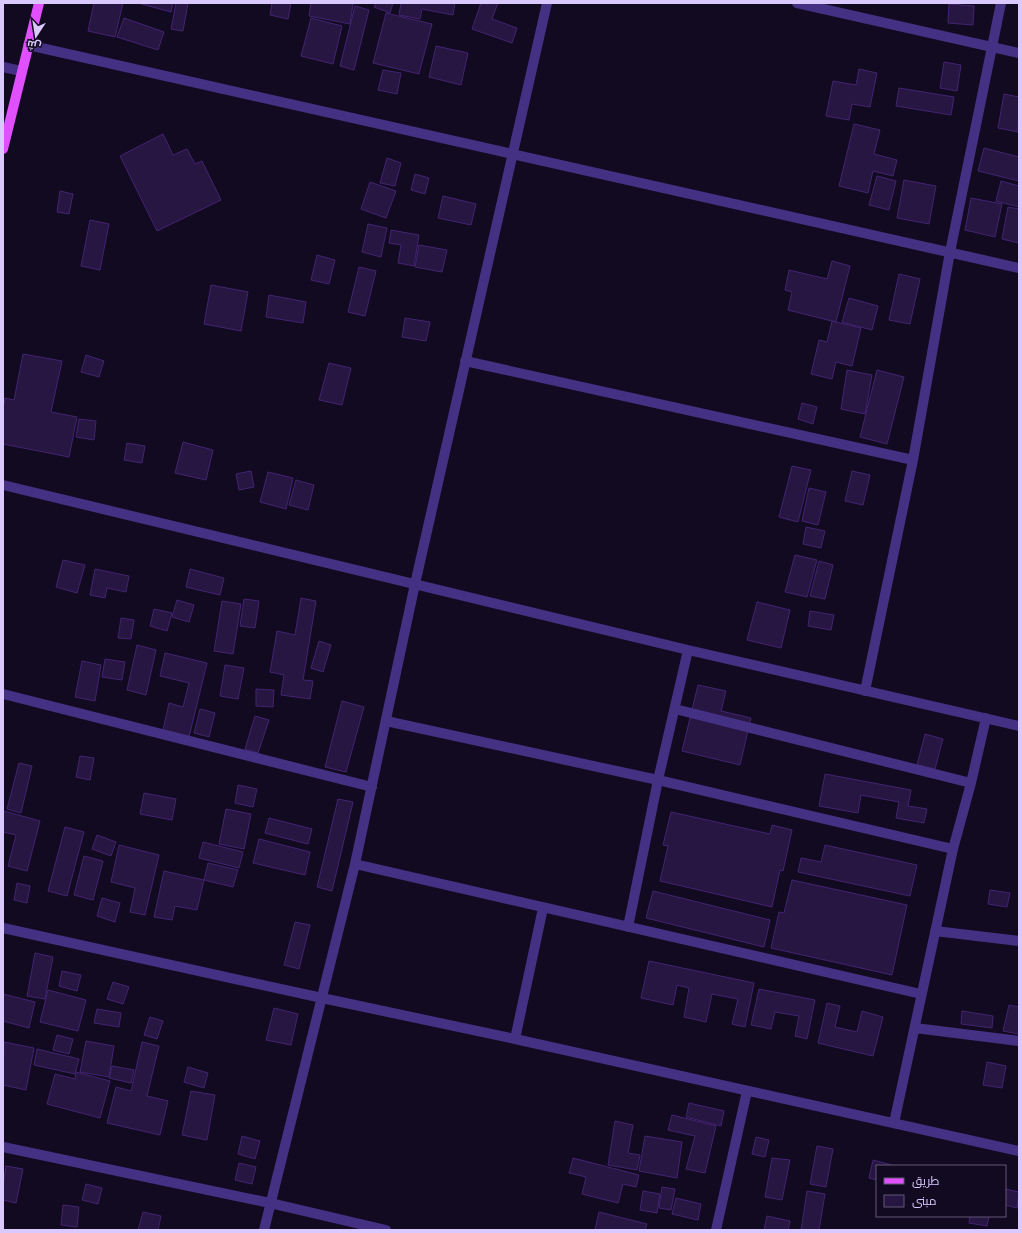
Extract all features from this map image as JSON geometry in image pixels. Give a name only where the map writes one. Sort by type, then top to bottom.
[{"type":"main road","points":[[3,149],[39,3]]},
{"type":"street","points":[[264,1230],[356,864],[415,584],[547,3]]},
{"type":"street","points":[[797,3],[1019,53]]},
{"type":"street","points":[[865,691],[913,460],[950,252],[1001,3]]},
{"type":"street","points":[[28,45],[1019,268]]},
{"type":"street","points":[[3,67],[21,71]]},
{"type":"street","points":[[465,361],[913,460]]},
{"type":"street","points":[[3,485],[688,650],[1019,726]]},
{"type":"street","points":[[628,927],[658,780],[688,650]]},
{"type":"street","points":[[3,694],[372,787]]},
{"type":"street","points":[[675,709],[971,783]]},
{"type":"street","points":[[894,1123],[953,849],[971,783],[986,718]]},
{"type":"street","points":[[386,721],[658,780],[953,849]]},
{"type":"street","points":[[356,864],[921,994]]},
{"type":"street","points":[[515,1039],[543,908]]},
{"type":"street","points":[[3,928],[515,1039],[1019,1151]]},
{"type":"street","points":[[935,931],[1019,941]]},
{"type":"street","points":[[915,1028],[1019,1041]]},
{"type":"street","points":[[716,1230],[747,1091]]},
{"type":"street","points":[[3,1147],[270,1203],[386,1230]]},
{"type":"building","points":[[94,3],[123,3],[115,37],[88,31]]},
{"type":"building","points":[[138,3],[173,3],[171,12]]},
{"type":"building","points":[[176,3],[188,3],[183,31],[171,29]]},
{"type":"building","points":[[272,3],[291,3],[288,19],[270,15]]},
{"type":"building","points":[[311,3],[353,4],[350,24],[309,16]]},
{"type":"building","points":[[376,3],[393,3],[390,13],[374,7]]},
{"type":"building","points":[[401,3],[455,3],[453,15],[422,9],[420,19],[399,15]]},
{"type":"building","points":[[481,3],[498,3],[492,19],[517,28],[512,43],[472,29]]},
{"type":"building","points":[[949,4],[974,6],[973,25],[948,23]]},
{"type":"building","points":[[355,6],[369,10],[354,70],[340,66]]},
{"type":"building","points":[[386,13],[432,24],[419,74],[373,63]]},
{"type":"building","points":[[124,18],[164,32],[158,50],[117,37]]},
{"type":"building","points":[[311,18],[342,26],[333,64],[301,56]]},
{"type":"building","points":[[436,46],[468,53],[461,85],[429,77]]},
{"type":"building","points":[[944,62],[961,65],[957,91],[940,88]]},
{"type":"building","points":[[859,69],[877,73],[870,107],[852,104],[849,120],[826,116],[833,81],[856,85]]},
{"type":"building","points":[[383,70],[401,73],[397,94],[378,90]]},
{"type":"building","points":[[899,88],[954,97],[951,115],[896,106]]},
{"type":"building","points":[[1004,94],[1019,97],[1018,132],[998,128]]},
{"type":"building","points":[[854,124],[880,130],[874,154],[897,160],[893,176],[873,171],[868,193],[839,186]]},
{"type":"building","points":[[163,134],[173,155],[187,149],[195,164],[202,161],[221,200],[157,231],[120,156]]},
{"type":"building","points":[[984,148],[1019,157],[1019,181],[978,171]]},
{"type":"building","points":[[387,158],[401,163],[395,186],[380,183]]},
{"type":"building","points":[[415,174],[429,178],[425,194],[411,190]]},
{"type":"building","points":[[877,176],[896,181],[889,210],[869,205]]},
{"type":"building","points":[[904,180],[936,186],[929,224],[897,218]]},
{"type":"building","points":[[1001,181],[1019,186],[1019,207],[996,201]]},
{"type":"building","points":[[370,182],[396,191],[386,218],[361,209]]},
{"type":"building","points":[[60,191],[73,194],[69,214],[57,212]]},
{"type":"building","points":[[443,196],[476,204],[471,225],[438,218]]},
{"type":"building","points":[[971,198],[1002,204],[995,237],[965,230]]},
{"type":"building","points":[[1008,207],[1019,209],[1019,243],[1002,239]]},
{"type":"building","points":[[90,220],[109,224],[100,270],[81,266]]},
{"type":"building","points":[[368,224],[387,228],[381,257],[362,252]]},
{"type":"building","points":[[391,230],[419,235],[414,266],[398,263],[401,245],[389,243]]},
{"type":"building","points":[[419,245],[447,250],[442,272],[415,267]]},
{"type":"building","points":[[317,255],[335,260],[329,284],[311,280]]},
{"type":"building","points":[[832,261],[850,266],[836,322],[788,310],[792,292],[785,290],[789,270],[827,279]]},
{"type":"building","points":[[359,267],[376,271],[365,316],[348,312]]},
{"type":"building","points":[[899,274],[920,279],[910,324],[889,320]]},
{"type":"building","points":[[211,285],[248,292],[241,331],[204,324]]},
{"type":"building","points":[[269,295],[306,302],[303,323],[266,317]]},
{"type":"building","points":[[849,298],[878,306],[872,330],[842,322]]},
{"type":"building","points":[[405,318],[430,322],[426,341],[402,337]]},
{"type":"building","points":[[832,321],[861,328],[852,366],[836,362],[832,379],[811,374],[819,340],[827,342]]},
{"type":"building","points":[[23,354],[62,361],[51,412],[77,417],[69,457],[3,444],[3,408],[5,398],[14,400]]},
{"type":"building","points":[[86,355],[104,361],[99,377],[81,372]]},
{"type":"building","points":[[329,363],[351,368],[342,405],[319,400]]},
{"type":"building","points":[[847,370],[872,375],[865,414],[841,409]]},
{"type":"building","points":[[877,370],[904,377],[887,444],[860,437]]},
{"type":"building","points":[[802,403],[817,407],[813,424],[798,419]]},
{"type":"building","points":[[79,419],[96,421],[94,440],[76,437]]},
{"type":"building","points":[[183,442],[213,450],[206,480],[175,473]]},
{"type":"building","points":[[127,443],[145,446],[142,463],[124,460]]},
{"type":"building","points":[[792,466],[811,470],[798,522],[779,517]]},
{"type":"building","points":[[251,471],[254,487],[239,490],[236,474]]},
{"type":"building","points":[[852,471],[870,475],[863,505],[845,501]]},
{"type":"building","points":[[268,472],[293,478],[286,509],[260,502]]},
{"type":"building","points":[[296,480],[314,485],[308,510],[289,505]]},
{"type":"building","points":[[809,488],[826,492],[818,525],[802,521]]},
{"type":"building","points":[[806,527],[825,531],[821,548],[803,544]]},
{"type":"building","points":[[795,555],[817,560],[807,597],[785,592]]},
{"type":"building","points":[[63,560],[85,565],[77,593],[56,587]]},
{"type":"building","points":[[819,561],[833,565],[825,599],[810,596]]},
{"type":"building","points":[[95,569],[129,576],[126,592],[107,588],[105,598],[90,595]]},
{"type":"building","points":[[190,569],[224,578],[220,595],[186,587]]},
{"type":"building","points":[[301,598],[316,601],[303,680],[313,681],[310,699],[281,695],[284,675],[270,672],[277,631],[295,635]]},
{"type":"building","points":[[244,599],[259,601],[255,628],[240,626]]},
{"type":"building","points":[[177,600],[194,605],[189,622],[172,617]]},
{"type":"building","points":[[222,601],[241,604],[233,654],[214,651]]},
{"type":"building","points":[[757,602],[790,610],[781,648],[747,640]]},
{"type":"building","points":[[154,609],[172,613],[167,631],[150,626]]},
{"type":"building","points":[[810,611],[834,615],[831,630],[808,626]]},
{"type":"building","points":[[121,618],[134,620],[131,639],[118,638]]},
{"type":"building","points":[[319,641],[331,645],[323,672],[311,668]]},
{"type":"building","points":[[137,645],[156,650],[146,695],[127,690]]},
{"type":"building","points":[[165,653],[207,663],[189,737],[163,730],[169,703],[183,707],[189,683],[160,676]]},
{"type":"building","points":[[105,659],[125,662],[122,680],[102,677]]},
{"type":"building","points":[[82,661],[101,665],[95,701],[75,697]]},
{"type":"building","points":[[225,665],[244,668],[238,699],[220,696]]},
{"type":"building","points":[[698,685],[726,691],[721,711],[751,718],[740,765],[682,751]]},
{"type":"building","points":[[256,689],[274,690],[273,707],[256,706]]},
{"type":"building","points":[[342,701],[364,707],[346,772],[325,767]]},
{"type":"building","points":[[200,709],[215,713],[209,737],[194,733]]},
{"type":"building","points":[[255,716],[269,720],[258,753],[245,749]]},
{"type":"building","points":[[925,734],[943,739],[935,769],[917,765]]},
{"type":"building","points":[[80,756],[94,758],[90,780],[76,777]]},
{"type":"building","points":[[19,763],[32,766],[21,813],[7,809]]},
{"type":"building","points":[[825,774],[911,790],[908,806],[927,809],[924,823],[896,818],[899,802],[861,795],[858,813],[819,806]]},
{"type":"building","points":[[238,785],[257,789],[253,807],[235,803]]},
{"type":"building","points":[[144,793],[176,799],[172,820],[140,814]]},
{"type":"building","points":[[338,799],[353,802],[332,891],[317,887]]},
{"type":"building","points":[[226,809],[251,814],[244,849],[219,844]]},
{"type":"building","points":[[4,811],[40,821],[27,871],[8,866],[16,835],[3,832]]},
{"type":"building","points":[[671,812],[770,834],[772,825],[792,830],[783,871],[780,870],[772,907],[660,881],[668,846],[663,845]]},
{"type":"building","points":[[269,818],[312,829],[308,844],[265,833]]},
{"type":"building","points":[[65,827],[84,832],[67,896],[48,891]]},
{"type":"building","points":[[97,835],[116,842],[111,856],[92,849]]},
{"type":"building","points":[[259,839],[310,852],[305,875],[253,863]]},
{"type":"building","points":[[203,842],[243,852],[239,868],[199,858]]},
{"type":"building","points":[[119,845],[159,855],[145,915],[130,912],[135,888],[111,882]]},
{"type":"building","points":[[825,845],[917,865],[910,896],[798,872],[801,858],[821,862]]},
{"type":"building","points":[[84,856],[103,861],[93,900],[74,895]]},
{"type":"building","points":[[208,863],[238,870],[233,887],[204,880]]},
{"type":"building","points":[[164,871],[204,880],[197,910],[175,906],[172,920],[154,917]]},
{"type":"building","points":[[792,880],[907,905],[892,975],[771,948],[779,912],[784,913]]},
{"type":"building","points":[[17,883],[30,886],[27,903],[14,900]]},
{"type":"building","points":[[990,890],[1010,893],[1007,907],[988,904]]},
{"type":"building","points":[[653,891],[770,920],[764,947],[646,918]]},
{"type":"building","points":[[102,898],[120,903],[115,922],[97,916]]},
{"type":"building","points":[[295,922],[310,925],[299,969],[284,965]]},
{"type":"building","points":[[35,953],[53,957],[45,999],[27,996]]},
{"type":"building","points":[[649,961],[754,983],[745,1027],[732,1024],[738,999],[712,994],[706,1022],[684,1017],[689,988],[677,985],[673,1005],[641,998]]},
{"type":"building","points":[[62,971],[81,975],[77,991],[59,986]]},
{"type":"building","points":[[113,982],[129,987],[123,1004],[107,999]]},
{"type":"building","points":[[759,989],[815,1000],[807,1039],[795,1036],[799,1016],[775,1012],[771,1029],[751,1025]]},
{"type":"building","points":[[48,990],[86,1000],[78,1031],[40,1022]]},
{"type":"building","points":[[3,994],[35,1002],[29,1028],[3,1021]]},
{"type":"building","points":[[827,1003],[840,1006],[835,1027],[857,1032],[862,1011],[883,1017],[873,1056],[818,1043]]},
{"type":"building","points":[[1009,1005],[1019,1007],[1019,1034],[1003,1031]]},
{"type":"building","points":[[274,1008],[298,1014],[291,1045],[266,1040]]},
{"type":"building","points":[[97,1009],[121,1013],[119,1027],[94,1023]]},
{"type":"building","points":[[962,1011],[993,1016],[992,1028],[961,1024]]},
{"type":"building","points":[[150,1017],[163,1021],[157,1039],[144,1035]]},
{"type":"building","points":[[57,1035],[73,1039],[69,1054],[53,1050]]},
{"type":"building","points":[[86,1041],[114,1046],[109,1077],[80,1072]]},
{"type":"building","points":[[4,1042],[34,1048],[26,1090],[3,1085]]},
{"type":"building","points":[[142,1042],[159,1046],[147,1096],[168,1101],[160,1135],[107,1123],[116,1087],[131,1091]]},
{"type":"building","points":[[37,1049],[79,1059],[75,1074],[34,1065]]},
{"type":"building","points":[[987,1062],[1006,1066],[1002,1088],[983,1085]]},
{"type":"building","points":[[112,1066],[134,1070],[131,1083],[109,1078]]},
{"type":"building","points":[[188,1067],[208,1073],[204,1088],[184,1082]]},
{"type":"building","points":[[76,1072],[110,1081],[100,1118],[47,1104],[55,1074],[75,1079]]},
{"type":"building","points":[[191,1091],[215,1095],[207,1140],[182,1135]]},
{"type":"building","points":[[689,1103],[724,1111],[721,1126],[686,1117]]},
{"type":"building","points":[[672,1115],[716,1126],[705,1173],[686,1169],[695,1136],[668,1130]]},
{"type":"building","points":[[615,1121],[633,1125],[628,1153],[640,1155],[637,1170],[608,1165]]},
{"type":"building","points":[[242,1136],[260,1141],[255,1159],[238,1154]]},
{"type":"building","points":[[645,1136],[682,1142],[677,1178],[639,1171]]},
{"type":"building","points":[[756,1137],[769,1140],[765,1157],[752,1154]]},
{"type":"building","points":[[817,1146],[833,1149],[826,1187],[810,1184]]},
{"type":"building","points":[[573,1158],[639,1175],[636,1187],[623,1184],[618,1203],[582,1194],[586,1177],[569,1173]]},
{"type":"building","points":[[772,1158],[790,1160],[782,1200],[765,1197]]},
{"type":"building","points":[[873,1160],[892,1165],[876,1165],[876,1180],[869,1178]]},
{"type":"building","points":[[239,1163],[256,1167],[252,1184],[235,1180]]},
{"type":"building","points":[[6,1166],[23,1169],[16,1203],[3,1200],[3,1186]]},
{"type":"building","points":[[86,1184],[102,1188],[98,1204],[82,1200]]},
{"type":"building","points":[[662,1187],[675,1189],[671,1210],[659,1208]]},
{"type":"building","points":[[1006,1189],[1019,1192],[1017,1208],[1006,1205]]},
{"type":"building","points":[[643,1191],[660,1194],[657,1213],[640,1210]]},
{"type":"building","points":[[807,1191],[825,1194],[819,1230],[801,1230]]},
{"type":"building","points":[[676,1198],[701,1204],[698,1220],[672,1214]]},
{"type":"building","points":[[63,1205],[79,1207],[77,1227],[61,1225]]},
{"type":"building","points":[[143,1212],[161,1216],[158,1230],[138,1230]]},
{"type":"building","points":[[599,1212],[647,1224],[645,1230],[595,1230]]},
{"type":"building","points":[[767,1216],[790,1221],[788,1230],[764,1230]]},
{"type":"building","points":[[970,1217],[989,1217],[987,1226],[969,1223]]}]
